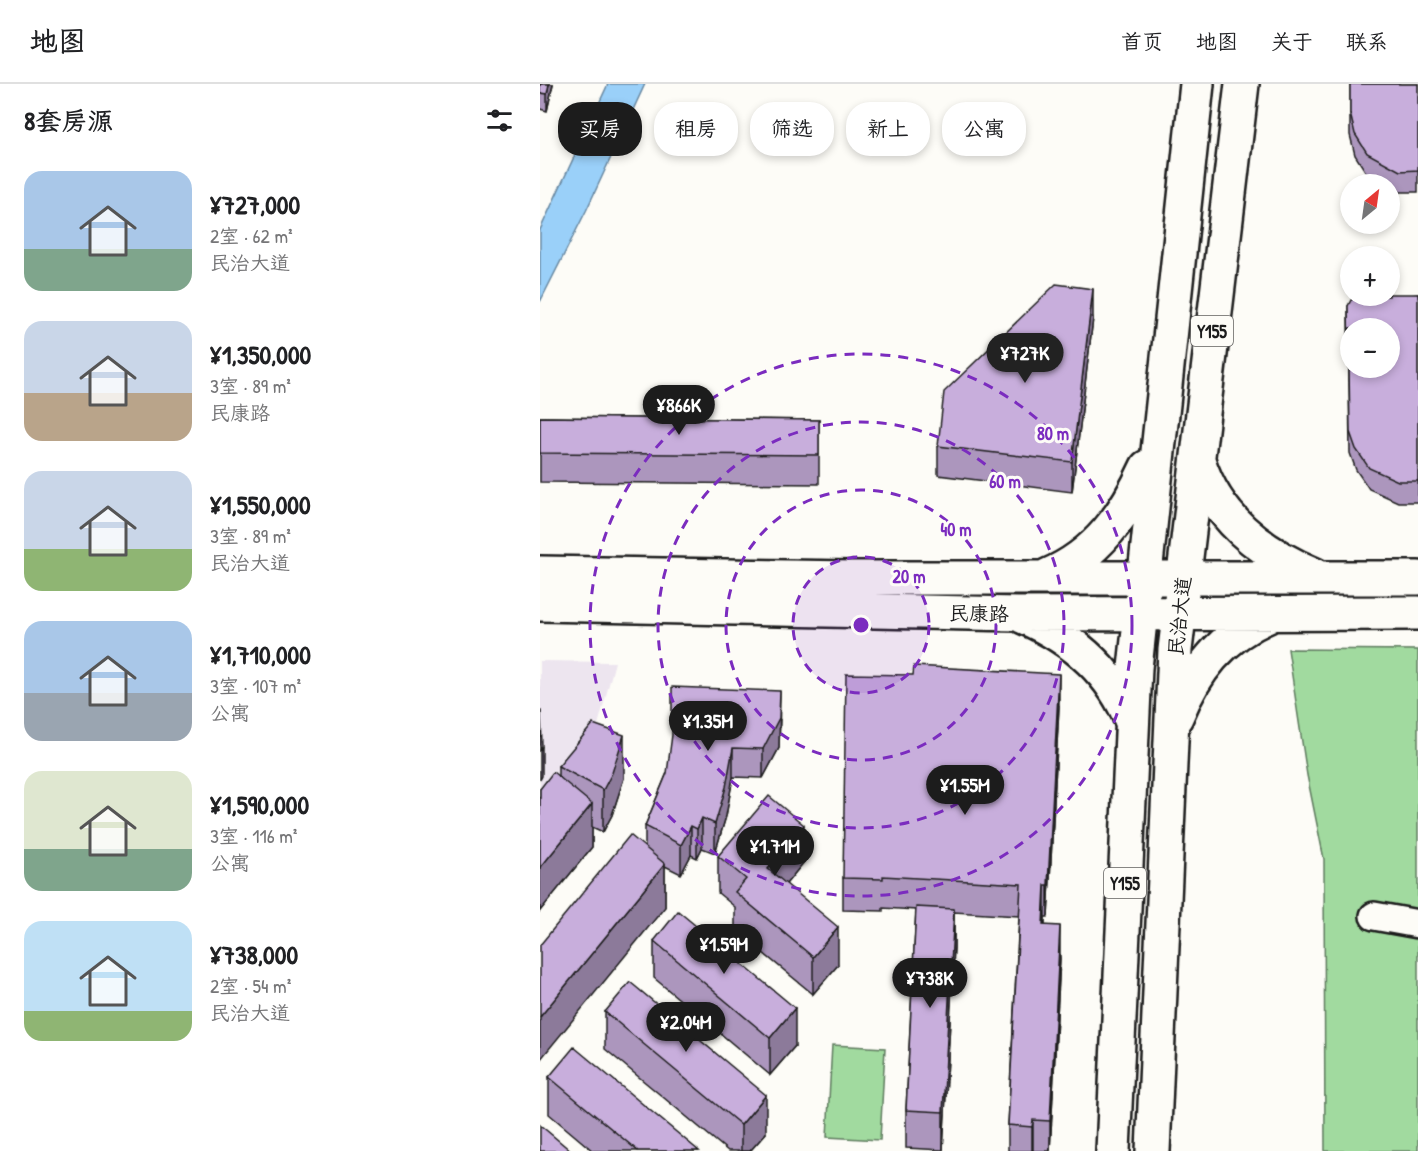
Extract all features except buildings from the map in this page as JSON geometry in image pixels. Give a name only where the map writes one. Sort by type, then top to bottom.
[{"type":"main road","name":"民治大道","points":[[1113,1151],[1139,615],[1197,84]]},
{"type":"main road","name":"民治大道","points":[[1153,1151],[1170,732],[1178,615],[1242,84]]},
{"type":"main road","points":[[1040,578],[1068,567],[1100,542],[1137,490],[1158,434]]},
{"type":"main road","points":[[1197,458],[1205,484],[1239,530],[1292,565],[1322,578]]},
{"type":"main road","name":"民康路","points":[[540,573],[852,578],[1418,578]]},
{"type":"main road","name":"民康路","points":[[540,604],[1017,614],[1418,613]]},
{"type":"main road","points":[[1017,614],[1055,632],[1092,660],[1123,700],[1133,724]]},
{"type":"main road","points":[[1170,732],[1191,687],[1211,656],[1227,639],[1248,624],[1272,614]]},
{"type":"street","points":[[1374,916],[1418,924]]},
{"type":"shaded area","points":[[540,661],[615,662],[590,755],[540,815]]},
{"type":"green space","points":[[1288,649],[1418,650],[1418,1151],[1325,1151],[1324,859],[1307,775]]},
{"type":"green space","points":[[832,1045],[885,1048],[880,1140],[827,1137]]},
{"type":"water","points":[[608,84],[645,84],[637,102],[600,102]]},
{"type":"water","points":[[574,156],[612,156],[540,302],[540,230]]}]
